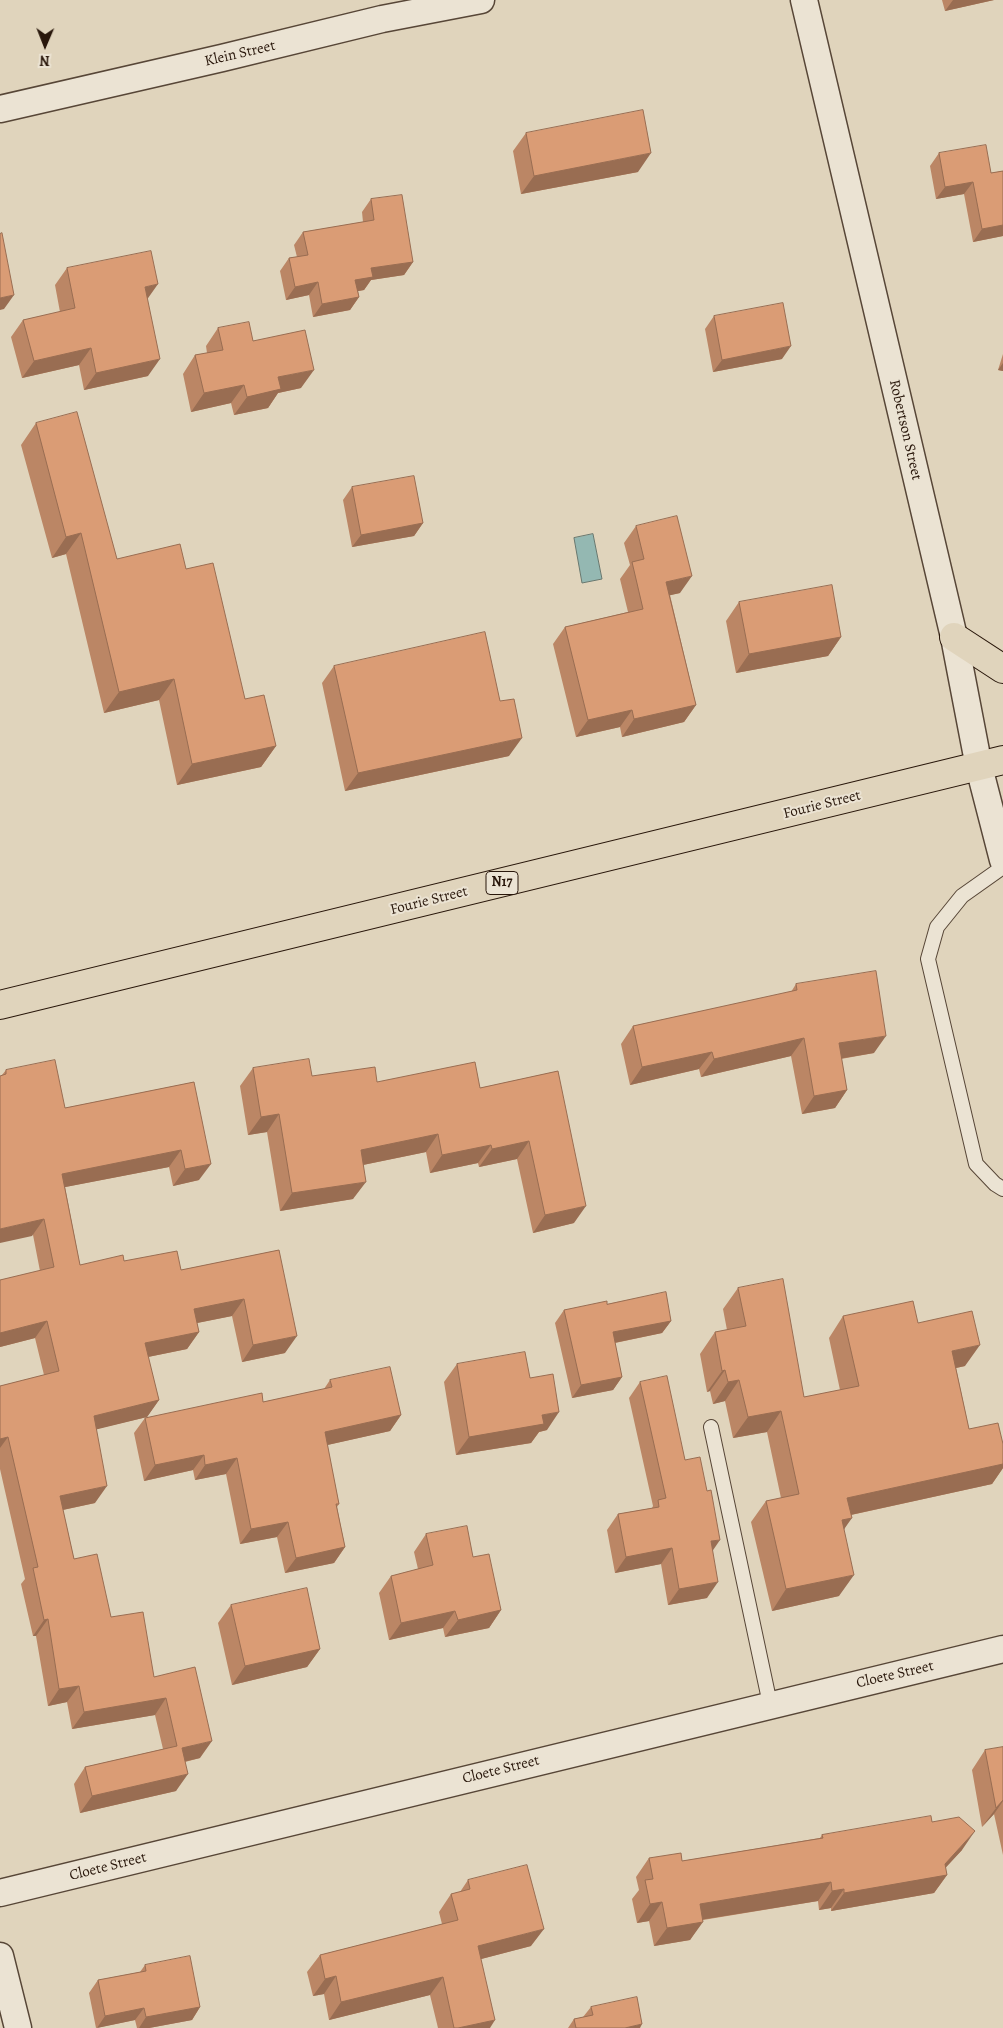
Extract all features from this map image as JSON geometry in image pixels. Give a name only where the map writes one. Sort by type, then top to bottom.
[{"type":"highway","points":[[954,637],[1003,668]]},
{"type":"highway","name":"Fourie Street","points":[[0,1005],[991,763]]},
{"type":"street","name":"Klein Street","points":[[0,109],[382,19],[481,0]]},
{"type":"street","name":"Robertson Street","points":[[804,0],[954,637],[991,763],[1003,860]]},
{"type":"street","name":"Cloete Street","points":[[0,1893],[770,1704],[1003,1649]]},
{"type":"street","points":[[0,1956],[18,2028]]},
{"type":"lane","points":[[1003,867],[962,896],[937,927],[928,959],[976,1164],[995,1184],[1003,1189]]},
{"type":"lane","points":[[711,1427],[770,1704]]},
{"type":"water","points":[[593,534],[602,579],[582,583],[574,538]]},
{"type":"building","points":[[643,110],[651,153],[534,176],[526,133]]},
{"type":"building","points":[[986,145],[991,173],[1003,171],[1003,225],[982,229],[973,182],[945,187],[939,153]]},
{"type":"building","points":[[402,195],[413,262],[371,268],[373,277],[355,280],[359,297],[322,304],[318,282],[295,287],[289,258],[308,255],[303,232],[374,220],[371,199]]},
{"type":"building","points":[[2,233],[14,295],[0,298],[0,234]]},
{"type":"building","points":[[151,251],[158,284],[145,287],[160,359],[96,373],[91,348],[34,361],[23,320],[75,308],[67,268]]},
{"type":"building","points":[[783,303],[791,346],[722,360],[714,316]]},
{"type":"building","points":[[249,322],[253,341],[305,330],[314,370],[278,377],[281,389],[247,397],[244,385],[204,393],[195,355],[223,350],[218,328]]},
{"type":"building","points":[[77,412],[117,559],[180,544],[186,569],[213,563],[245,699],[264,695],[276,746],[192,764],[174,679],[119,692],[81,533],[66,537],[36,423]]},
{"type":"building","points":[[414,476],[423,523],[361,535],[352,487]]},
{"type":"building","points":[[677,516],[692,576],[666,582],[696,705],[634,719],[632,710],[588,720],[565,627],[643,609],[632,562],[644,559],[636,526]]},
{"type":"building","points":[[832,585],[841,637],[749,654],[739,602]]},
{"type":"building","points":[[485,632],[500,701],[514,699],[522,738],[358,773],[334,666]]},
{"type":"building","points":[[876,971],[886,1036],[839,1043],[847,1090],[814,1096],[804,1038],[714,1059],[712,1052],[642,1067],[633,1026],[797,990],[796,984]]},
{"type":"building","points":[[309,1059],[312,1076],[375,1067],[377,1082],[475,1062],[480,1088],[558,1071],[586,1206],[545,1215],[529,1141],[492,1149],[491,1145],[442,1155],[438,1134],[361,1150],[366,1182],[292,1193],[279,1114],[261,1117],[253,1068]]},
{"type":"building","points":[[55,1060],[65,1108],[194,1082],[211,1164],[185,1169],[181,1150],[62,1174],[80,1265],[123,1255],[124,1261],[177,1251],[181,1270],[279,1250],[297,1336],[253,1345],[244,1299],[194,1309],[199,1332],[145,1343],[159,1400],[94,1416],[107,1486],[60,1496],[74,1559],[97,1554],[111,1617],[143,1612],[154,1677],[195,1667],[212,1741],[182,1748],[188,1774],[92,1796],[85,1767],[177,1746],[166,1698],[84,1712],[79,1686],[59,1689],[48,1619],[44,1620],[33,1568],[38,1567],[8,1437],[0,1439],[0,1386],[59,1371],[47,1321],[0,1333],[0,1280],[54,1267],[44,1219],[0,1229],[0,1076],[6,1074],[6,1070]]},
{"type":"building","points":[[783,1279],[804,1397],[859,1386],[843,1316],[913,1301],[918,1323],[972,1311],[980,1345],[952,1351],[969,1429],[998,1423],[1003,1444],[1003,1464],[847,1498],[852,1518],[842,1520],[854,1575],[786,1589],[766,1501],[799,1494],[781,1411],[748,1417],[739,1380],[728,1382],[725,1370],[722,1371],[715,1332],[746,1326],[738,1288]]},
{"type":"building","points":[[666,1292],[671,1321],[613,1332],[622,1377],[581,1385],[564,1310],[607,1301],[607,1304]]},
{"type":"building","points":[[525,1352],[530,1378],[553,1374],[559,1412],[542,1415],[544,1424],[469,1437],[457,1364]]},
{"type":"building","points":[[390,1367],[401,1415],[325,1432],[345,1547],[296,1558],[288,1522],[251,1529],[237,1458],[205,1465],[204,1455],[155,1465],[145,1418],[262,1393],[263,1402],[332,1387],[330,1380]]},
{"type":"building","points":[[667,1376],[685,1460],[700,1457],[707,1491],[711,1490],[720,1540],[711,1541],[718,1582],[679,1589],[672,1548],[626,1557],[618,1514],[659,1507],[658,1500],[666,1498],[640,1382]]},
{"type":"building","points":[[467,1526],[473,1557],[489,1554],[501,1610],[458,1620],[455,1611],[401,1623],[391,1576],[433,1565],[426,1534]]},
{"type":"building","points":[[307,1588],[320,1649],[245,1666],[231,1605]]},
{"type":"building","points":[[1003,1747],[1003,1800],[996,1808],[985,1750]]},
{"type":"building","points":[[931,1816],[932,1822],[959,1817],[975,1831],[945,1864],[947,1875],[844,1893],[844,1889],[832,1891],[831,1882],[700,1904],[703,1922],[667,1928],[662,1902],[650,1904],[645,1880],[653,1879],[649,1858],[681,1853],[682,1861],[823,1838],[822,1835]]},
{"type":"building","points":[[527,1865],[544,1929],[478,1946],[495,2020],[454,2028],[443,1977],[341,2002],[336,1976],[325,1979],[320,1955],[458,1920],[451,1894],[470,1889],[468,1880]]},
{"type":"building","points":[[190,1956],[200,2007],[146,2017],[144,2008],[105,2016],[98,1980],[146,1971],[145,1965]]},
{"type":"building","points":[[637,1997],[642,2024],[625,2028],[576,2028],[574,2019],[593,2015],[591,2007]]}]
